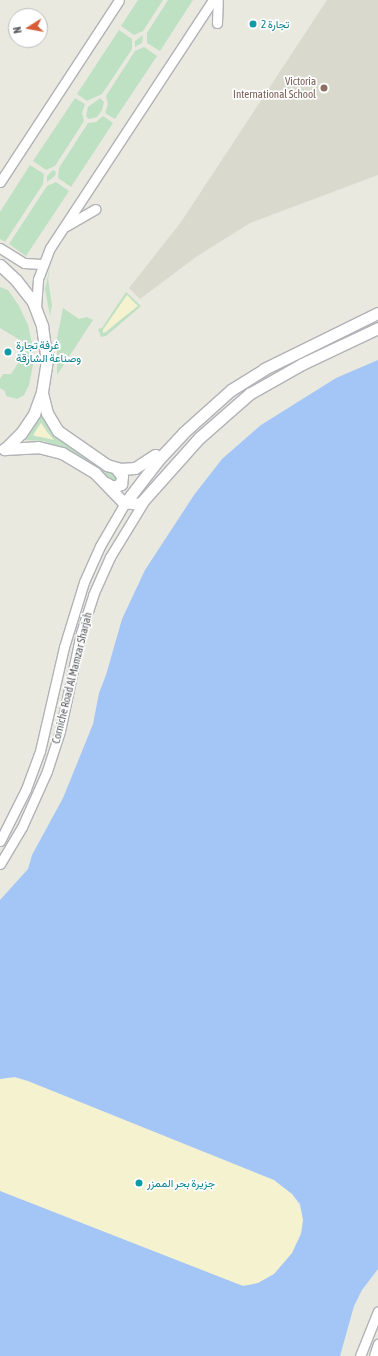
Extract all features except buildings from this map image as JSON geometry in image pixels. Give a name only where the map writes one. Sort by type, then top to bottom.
[{"type":"main road","points":[[0,265],[22,287],[37,311],[47,351],[42,392],[28,424],[2,451]]},
{"type":"main road","name":"Corniche Road Al Mamzar Sharjah","points":[[125,503],[172,444],[211,407],[247,378],[338,331],[378,313]]},
{"type":"main road","name":"Corniche Road Al Mamzar Sharjah","points":[[143,502],[183,454],[249,394],[302,364],[378,328]]},
{"type":"main road","points":[[42,392],[47,413],[58,431],[103,462],[116,468],[139,467],[172,444],[183,454]]},
{"type":"main road","points":[[2,451],[29,447],[54,451],[70,457],[106,483],[114,487],[121,484],[122,476],[116,468]]},
{"type":"main road","points":[[106,483],[125,503],[132,505],[143,502]]},
{"type":"street","points":[[0,182],[119,0]]},
{"type":"street","points":[[37,311],[36,287],[42,264],[213,0]]},
{"type":"street","points":[[217,23],[218,0]]},
{"type":"street","points":[[64,228],[95,209]]},
{"type":"street","points":[[0,248],[24,263],[42,264]]},
{"type":"street","name":"Corniche Road Al Mamzar Sharjah","points":[[0,864],[22,827],[48,771],[60,731],[81,633],[93,595],[110,557],[143,502]]},
{"type":"street","name":"Corniche Road Al Mamzar Sharjah","points":[[0,840],[21,802],[40,751],[69,625],[84,582],[100,546],[125,503]]},
{"type":"street","points":[[360,1356],[378,1311]]},
{"type":"street","points":[[374,1356],[378,1344]]},
{"type":"shaded area","name":"Victoria International School","points":[[327,0],[378,0],[378,175],[250,223],[196,257],[140,299],[129,288],[181,222]]},
{"type":"green space","points":[[138,0],[163,0],[143,31],[134,35],[121,26]]},
{"type":"green space","points":[[168,0],[193,0],[160,51],[147,43],[147,33]]},
{"type":"green space","points":[[119,30],[132,39],[132,49],[102,94],[87,101],[77,94]]},
{"type":"green space","points":[[143,35],[142,43],[135,47],[135,41]]},
{"type":"green space","points":[[144,47],[157,56],[115,119],[105,113],[108,104],[106,96],[135,51]]},
{"type":"green space","points":[[75,98],[85,104],[82,113],[84,121],[55,166],[46,170],[33,161]]},
{"type":"green space","points":[[100,98],[104,102],[102,110],[97,117],[89,119],[86,116],[88,107]]},
{"type":"green space","points":[[103,116],[113,123],[71,187],[58,178],[59,168],[88,123],[96,122]]},
{"type":"green space","points":[[30,165],[44,174],[43,184],[5,242],[0,239],[0,212]]},
{"type":"green space","points":[[53,170],[56,172],[55,176],[47,182],[47,176]]},
{"type":"green space","points":[[56,182],[69,191],[26,256],[9,244],[47,186]]},
{"type":"green space","points":[[51,262],[48,279],[52,305],[50,316],[45,289]]},
{"type":"green space","points":[[0,287],[8,290],[19,306],[28,325],[32,344],[33,365],[29,385],[24,395],[17,399],[6,396],[5,391],[0,388],[0,379],[3,374],[11,374],[26,351],[22,348],[25,343],[0,328]]},
{"type":"green space","points":[[126,292],[141,306],[106,336],[101,337],[98,329],[102,328]],"holes":[[[127,295],[137,306],[105,333],[103,330]]]},
{"type":"green space","points":[[63,308],[79,319],[87,317],[93,320],[57,375],[57,338]]},
{"type":"green space","points":[[41,415],[51,429],[73,449],[116,475],[118,478],[114,483],[60,447],[43,441],[24,440]],"holes":[[[41,423],[53,439],[34,436]]]},
{"type":"sand","points":[[127,295],[138,306],[103,333],[103,330]]},
{"type":"sand","points":[[41,423],[47,432],[54,440],[33,435]]},
{"type":"sand","name":"جزيرة بحر الممزر","points":[[8,1077],[28,1081],[274,1180],[292,1194],[302,1212],[303,1227],[292,1253],[280,1269],[264,1281],[249,1286],[237,1284],[0,1191],[0,1079]]},
{"type":"water","points":[[378,360],[378,1269],[362,1290],[354,1306],[340,1356],[0,1356],[0,1191],[243,1286],[258,1283],[274,1274],[292,1253],[301,1234],[303,1220],[300,1204],[292,1194],[274,1180],[28,1081],[15,1077],[0,1079],[0,900],[28,869],[32,855],[63,798],[93,724],[99,693],[106,675],[122,619],[145,570],[194,495],[222,459],[261,425],[336,378]]},
{"type":"place","name":"تجارة 2","points":[[253,24]]},
{"type":"place","name":"Victoria International School","points":[[324,88]]},
{"type":"place","name":"غرفة تجارة وصناعة الشارقة","points":[[8,352]]},
{"type":"place","name":"جزيرة بحر الممزر","points":[[139,1183]]}]
